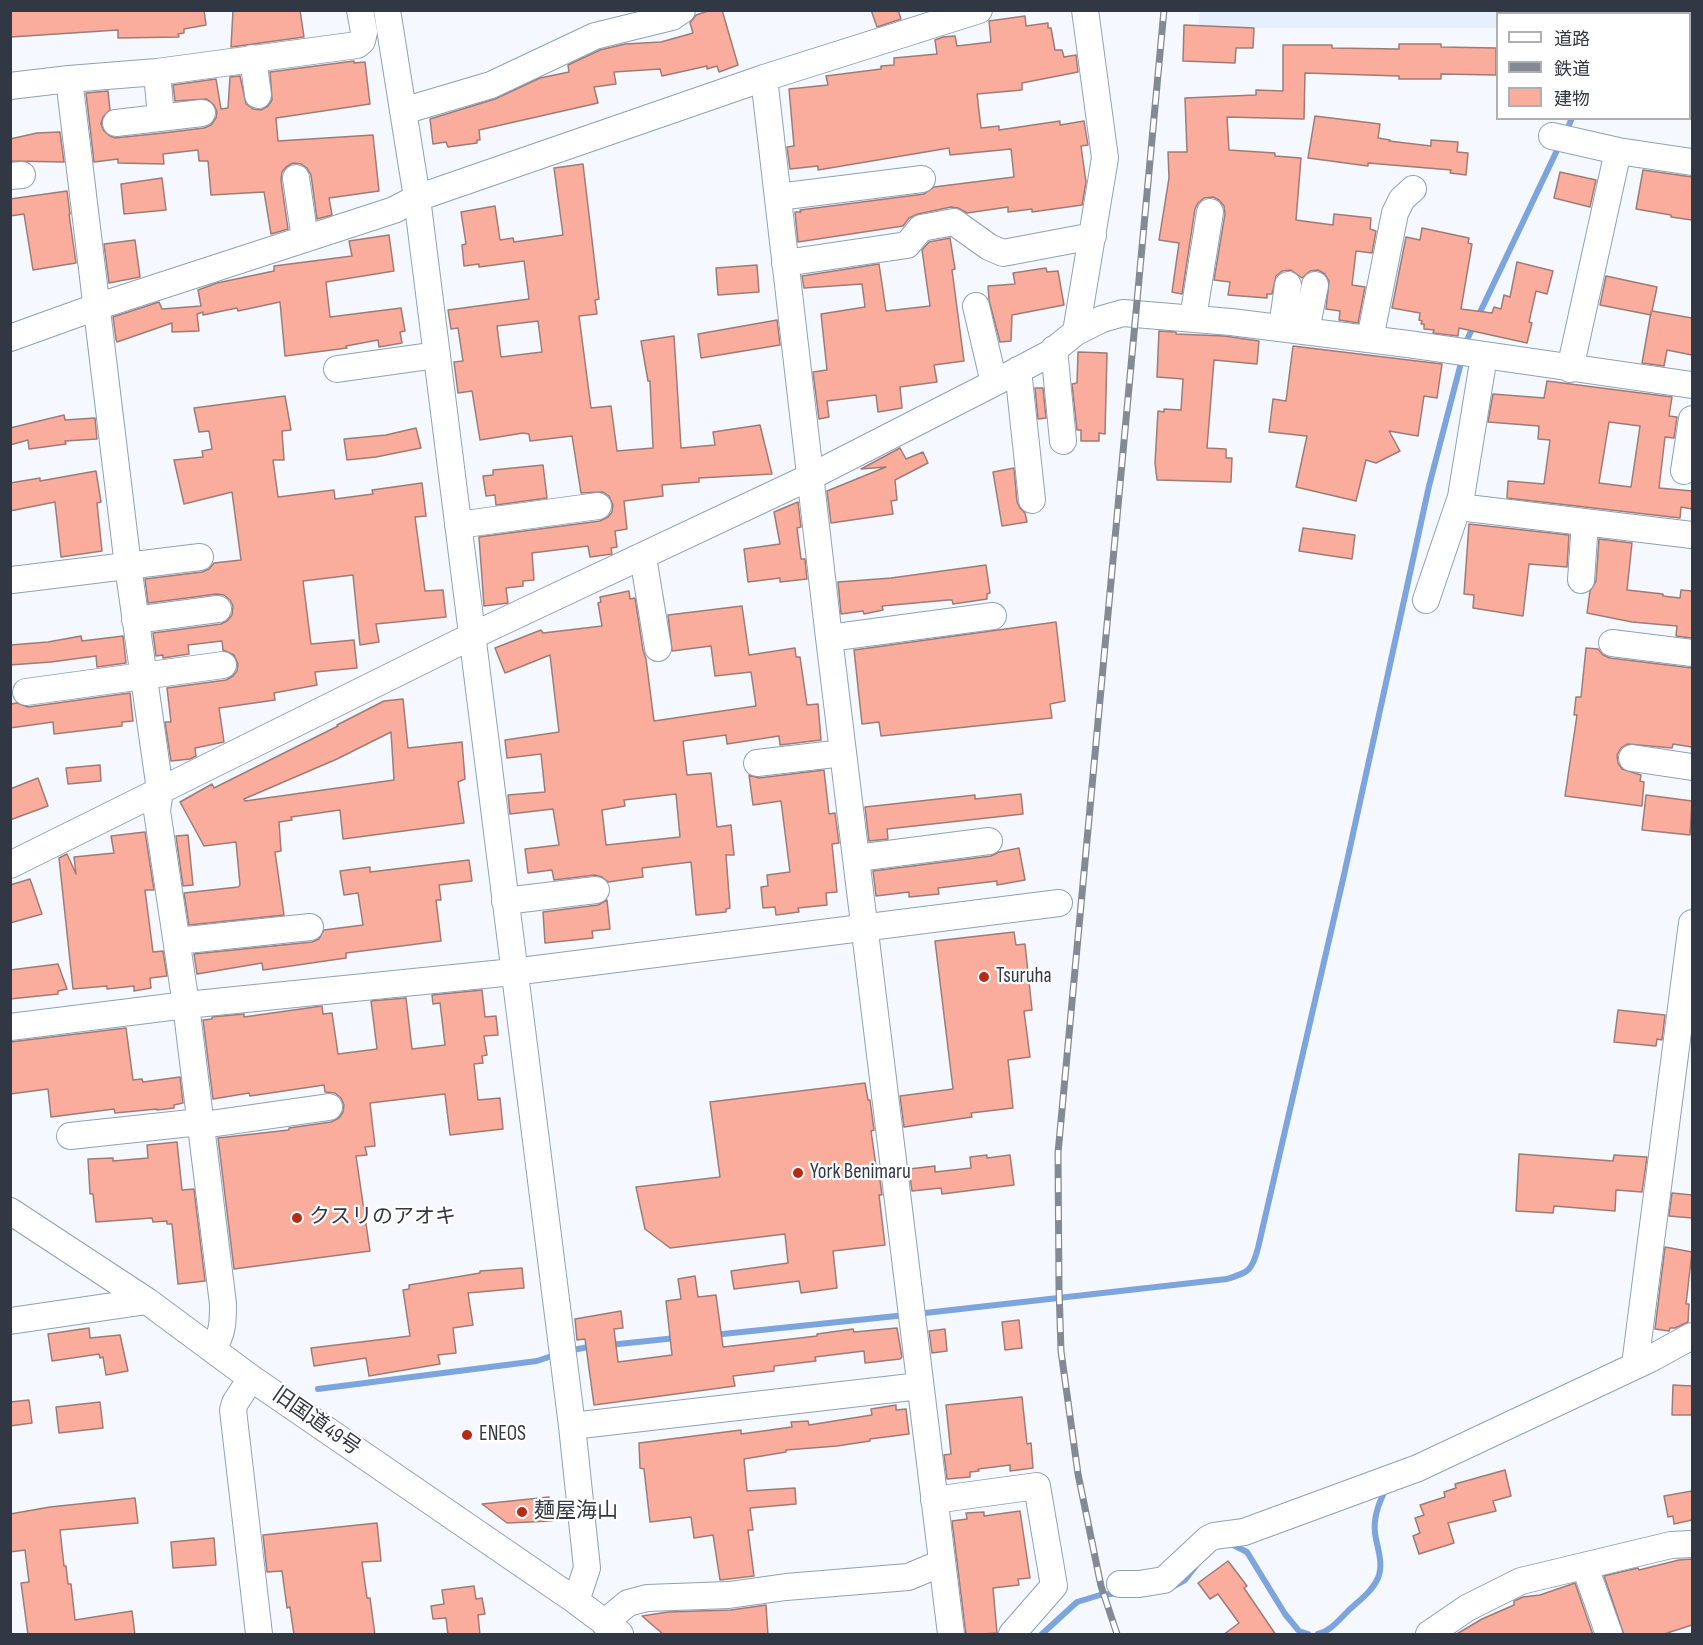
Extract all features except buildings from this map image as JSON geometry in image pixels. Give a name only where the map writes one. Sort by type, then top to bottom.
[{"type":"street","points":[[10,87],[69,79],[157,72],[357,45],[362,41],[364,32],[360,10]]},
{"type":"street","points":[[387,10],[417,198],[572,1426],[587,1568],[576,1601]]},
{"type":"street","points":[[403,111],[491,85],[595,36],[672,16],[682,10]]},
{"type":"street","points":[[10,338],[96,307],[394,210],[417,198],[764,78],[979,10]]},
{"type":"street","points":[[1076,332],[1105,158],[1085,10]]},
{"type":"street","points":[[253,58],[258,95]]},
{"type":"street","points":[[157,72],[161,118]]},
{"type":"street","points":[[764,78],[829,638],[951,1635]]},
{"type":"street","points":[[69,79],[128,566],[160,790],[157,812],[186,1005],[222,1304],[223,1320],[220,1338],[213,1348]]},
{"type":"street","points":[[116,123],[202,113]]},
{"type":"street","points":[[1552,136],[1618,151],[1692,162]]},
{"type":"street","points":[[1570,369],[1618,151]]},
{"type":"street","points":[[296,178],[305,239]]},
{"type":"street","points":[[777,197],[922,179]]},
{"type":"street","points":[[1370,339],[1395,213],[1402,199],[1413,189]]},
{"type":"street","points":[[1193,318],[1210,212]]},
{"type":"street","points":[[785,263],[908,245],[921,228],[954,222],[989,247],[1003,253],[1093,236]]},
{"type":"street","points":[[1288,285],[1294,330]]},
{"type":"street","points":[[1294,330],[1315,285]]},
{"type":"street","points":[[976,306],[994,383]]},
{"type":"street","points":[[10,865],[472,636],[810,477],[1018,370],[1054,349],[1076,332],[1102,319],[1123,313],[1193,318],[1370,339],[1692,386]]},
{"type":"street","points":[[1054,349],[1063,441]]},
{"type":"street","points":[[1426,600],[1459,507],[1470,354]]},
{"type":"street","points":[[337,369],[437,355]]},
{"type":"street","points":[[1018,370],[1032,500]]},
{"type":"street","points":[[1684,471],[1692,419]]},
{"type":"street","points":[[458,525],[598,506]]},
{"type":"street","points":[[1459,507],[1692,535]]},
{"type":"street","points":[[1581,580],[1585,522]]},
{"type":"street","points":[[12,580],[200,557]]},
{"type":"street","points":[[643,557],[658,648]]},
{"type":"street","points":[[135,620],[218,609]]},
{"type":"street","points":[[829,638],[993,616]]},
{"type":"street","points":[[1612,643],[1692,653]]},
{"type":"street","points":[[26,692],[223,665]]},
{"type":"street","points":[[758,763],[843,753]]},
{"type":"street","points":[[1632,758],[1692,767]]},
{"type":"street","points":[[856,858],[989,841]]},
{"type":"street","points":[[505,901],[596,890]]},
{"type":"street","points":[[10,1027],[186,1005],[513,972],[1059,903]]},
{"type":"street","points":[[1635,1365],[1683,1073],[1692,923]]},
{"type":"street","points":[[177,941],[310,927]]},
{"type":"street","points":[[70,1136],[200,1122],[210,1124],[329,1107]]},
{"type":"street","name":"旧国道49号","points":[[10,1211],[147,1301],[251,1378],[576,1601],[612,1629]]},
{"type":"street","points":[[10,1321],[147,1301]]},
{"type":"street","points":[[1120,1584],[1148,1584],[1164,1580],[1214,1536],[1244,1532],[1419,1468],[1692,1336]]},
{"type":"street","points":[[251,1378],[233,1410],[259,1635]]},
{"type":"street","points":[[572,1426],[920,1386]]},
{"type":"street","points":[[934,1500],[1036,1486],[1054,1586],[1012,1635]]},
{"type":"street","points":[[1440,1631],[1497,1592],[1521,1581],[1671,1545],[1692,1544]]},
{"type":"street","points":[[612,1629],[628,1603],[647,1598],[729,1595],[786,1587],[908,1577],[942,1563]]},
{"type":"street","points":[[1585,1567],[1609,1635]]},
{"type":"shaded area","points":[[1200,10],[1574,11],[1496,12],[1496,28],[1198,28]]},
{"type":"waterway","points":[[1566,132],[1571,120]]},
{"type":"waterway","points":[[1464,346],[1560,144]]},
{"type":"waterway","points":[[916,1314],[1227,1279],[1245,1272],[1254,1262],[1344,875],[1429,486],[1462,359]]},
{"type":"waterway","points":[[713,1335],[906,1315]]},
{"type":"waterway","points":[[609,1345],[676,1338]]},
{"type":"waterway","points":[[568,1351],[593,1346]]},
{"type":"waterway","points":[[318,1389],[537,1361],[558,1354]]},
{"type":"waterway","points":[[1318,1634],[1337,1622],[1368,1592],[1378,1578],[1380,1561],[1375,1521],[1386,1489]]},
{"type":"waterway","points":[[1229,1543],[1247,1552],[1285,1614],[1299,1631],[1308,1634]]},
{"type":"waterway","points":[[1172,1587],[1185,1580],[1199,1562]]},
{"type":"waterway","points":[[1042,1634],[1077,1602],[1100,1595],[1121,1593]]},
{"type":"railway","points":[[1117,1634],[1101,1586],[1078,1474],[1061,1351],[1058,1153],[1164,10]]},
{"type":"place","name":"Tsuruha","points":[[984,977]]},
{"type":"place","name":"York Benimaru","points":[[798,1173]]},
{"type":"place","name":"クスリのアオキ","points":[[297,1218]]},
{"type":"place","name":"ENEOS","points":[[467,1435]]},
{"type":"place","name":"麺屋海山","points":[[522,1512]]}]
